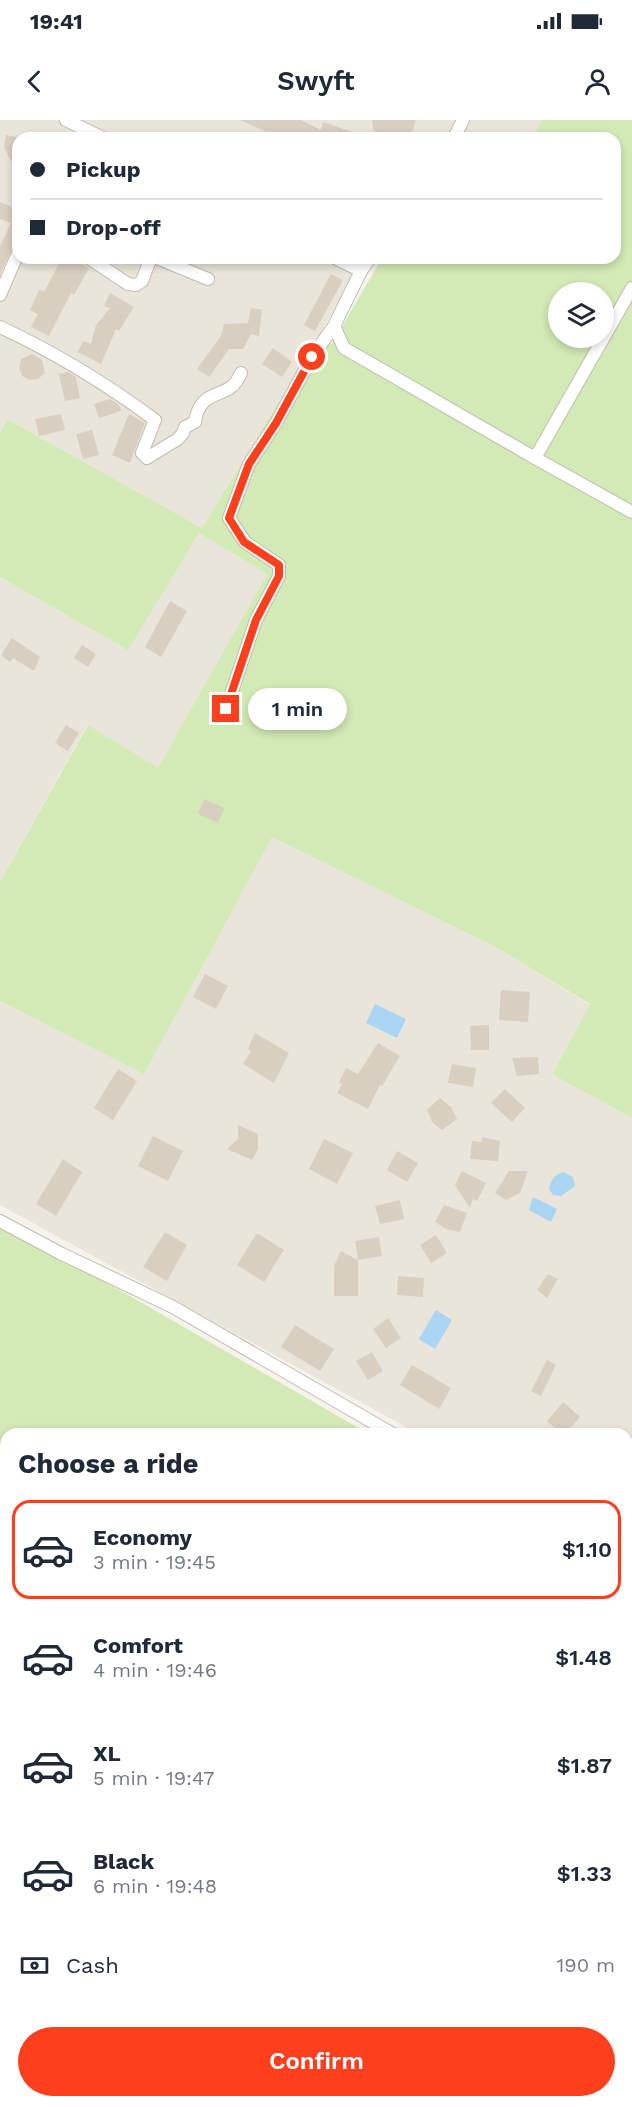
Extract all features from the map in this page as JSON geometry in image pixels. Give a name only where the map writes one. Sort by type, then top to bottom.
[{"type":"street","points":[[66,120],[91,132]]},
{"type":"street","points":[[0,295],[13,264]]},
{"type":"street","points":[[98,264],[128,284],[134,285],[142,281],[148,264]]},
{"type":"street","points":[[170,264],[208,279]]},
{"type":"street","points":[[347,264],[361,271]]},
{"type":"street","points":[[226,709],[256,620],[279,576],[279,565],[244,542],[229,518],[249,464],[276,423],[312,357],[334,326],[366,264]]},
{"type":"street","points":[[535,458],[632,288]]},
{"type":"street","points":[[334,326],[344,348],[632,512]]},
{"type":"street","points":[[0,327],[112,387],[155,420],[142,453],[147,458],[178,439],[185,427],[195,422],[198,406],[203,400],[229,389],[241,373]]},
{"type":"street","points":[[0,1221],[60,1253],[173,1307],[383,1428]]},
{"type":"shaded area","points":[[0,120],[542,120],[535,132],[12,132],[12,264],[361,264],[202,528],[7,419],[0,433]]},
{"type":"shaded area","points":[[199,533],[267,574],[158,769],[87,725],[0,882],[0,577],[127,649]]},
{"type":"shaded area","points":[[272,836],[494,946],[590,1005],[552,1073],[632,1118],[632,1428],[408,1428],[0,1205],[0,1001],[144,1073]]},
{"type":"green space","points":[[542,120],[632,120],[632,1118],[552,1074],[590,1004],[494,946],[272,837],[144,1074],[0,1001],[0,882],[88,725],[158,768],[267,574],[199,533],[128,650],[0,577],[0,433],[7,419],[202,528],[313,346],[332,344],[379,264],[621,264],[621,132],[535,132]]},
{"type":"green space","points":[[0,1227],[111,1285],[359,1428],[0,1428]]},
{"type":"water","points":[[375,1004],[406,1019],[397,1038],[366,1023]]},
{"type":"water","points":[[563,1172],[573,1177],[575,1186],[561,1196],[553,1195],[549,1189],[551,1183],[555,1176]]},
{"type":"water","points":[[533,1197],[557,1209],[551,1222],[529,1210]]},
{"type":"water","points":[[436,1310],[452,1320],[435,1349],[419,1339]]},
{"type":"building","points":[[240,120],[301,120],[321,130],[323,122],[352,132],[267,132]]},
{"type":"building","points":[[372,120],[416,120],[411,132],[376,132]]},
{"type":"building","points":[[6,135],[12,136],[12,163],[4,147]]},
{"type":"building","points":[[0,202],[12,207],[12,249],[0,274],[0,246],[11,223],[0,219]]},
{"type":"building","points":[[59,264],[82,264],[89,268],[74,295],[71,293],[49,336],[31,327],[38,314],[30,310],[39,290],[44,292]]},
{"type":"building","points":[[331,274],[343,280],[315,331],[304,325]]},
{"type":"building","points":[[110,293],[134,307],[119,331],[116,329],[101,364],[78,352],[83,341],[91,344],[96,325],[110,308],[104,306]]},
{"type":"building","points":[[251,308],[262,310],[259,336],[251,334],[243,349],[229,349],[209,377],[197,369],[221,336],[224,324],[248,323]]},
{"type":"building","points":[[273,348],[292,362],[282,377],[262,364]]},
{"type":"building","points":[[32,354],[42,360],[45,373],[38,379],[30,380],[22,376],[19,368],[21,359]]},
{"type":"building","points":[[68,372],[76,377],[80,398],[65,401],[59,374]]},
{"type":"building","points":[[110,399],[119,405],[121,411],[99,418],[94,404]]},
{"type":"building","points":[[61,414],[65,430],[39,436],[35,419]]},
{"type":"building","points":[[129,414],[145,423],[130,463],[112,455]]},
{"type":"building","points":[[92,430],[99,455],[83,459],[76,434]]},
{"type":"building","points":[[170,601],[187,611],[161,657],[145,647]]},
{"type":"building","points":[[12,638],[40,657],[34,671],[13,658],[10,662],[1,655]]},
{"type":"building","points":[[82,645],[96,654],[88,667],[74,658]]},
{"type":"building","points":[[66,725],[79,733],[68,751],[55,743]]},
{"type":"building","points":[[204,799],[224,808],[218,823],[198,814]]},
{"type":"building","points":[[205,974],[228,986],[216,1009],[193,997]]},
{"type":"building","points":[[501,990],[530,992],[528,1022],[499,1020]]},
{"type":"building","points":[[489,1025],[489,1050],[471,1050],[470,1026]]},
{"type":"building","points":[[255,1033],[289,1053],[274,1083],[243,1064],[251,1051],[248,1049]]},
{"type":"building","points":[[378,1043],[400,1056],[382,1086],[380,1085],[368,1109],[337,1093],[342,1084],[339,1082],[346,1068],[358,1074]]},
{"type":"building","points":[[538,1057],[539,1074],[517,1076],[512,1058]]},
{"type":"building","points":[[452,1064],[476,1068],[473,1087],[448,1083]]},
{"type":"building","points":[[118,1069],[137,1081],[113,1120],[94,1108]]},
{"type":"building","points":[[505,1089],[525,1108],[512,1122],[491,1103]]},
{"type":"building","points":[[440,1098],[451,1107],[457,1119],[442,1130],[432,1122],[427,1110]]},
{"type":"building","points":[[238,1125],[258,1134],[258,1149],[252,1160],[227,1149],[238,1139]]},
{"type":"building","points":[[153,1136],[183,1151],[168,1181],[138,1166]]},
{"type":"building","points":[[482,1137],[500,1141],[498,1161],[470,1159],[472,1141],[481,1142]]},
{"type":"building","points":[[324,1139],[353,1153],[337,1184],[309,1169]]},
{"type":"building","points":[[397,1151],[418,1163],[407,1182],[387,1170]]},
{"type":"building","points":[[63,1159],[82,1172],[56,1216],[36,1204]]},
{"type":"building","points":[[462,1171],[486,1183],[477,1201],[473,1199],[470,1208],[455,1185]]},
{"type":"building","points":[[509,1171],[528,1171],[520,1193],[506,1200],[495,1193]]},
{"type":"building","points":[[400,1200],[404,1219],[380,1224],[375,1206]]},
{"type":"building","points":[[444,1205],[467,1213],[460,1232],[446,1229],[435,1222]]},
{"type":"building","points":[[165,1232],[187,1245],[167,1281],[143,1267]]},
{"type":"building","points":[[257,1233],[284,1250],[264,1282],[237,1265]]},
{"type":"building","points":[[436,1235],[447,1253],[431,1263],[420,1245]]},
{"type":"building","points":[[379,1237],[382,1256],[358,1260],[355,1241]]},
{"type":"building","points":[[341,1251],[358,1260],[358,1296],[334,1296],[334,1266]]},
{"type":"building","points":[[548,1274],[558,1279],[547,1298],[537,1290]]},
{"type":"building","points":[[398,1276],[424,1278],[423,1297],[397,1295]]},
{"type":"building","points":[[388,1318],[401,1338],[386,1348],[373,1329]]},
{"type":"building","points":[[295,1325],[334,1349],[320,1371],[281,1347]]},
{"type":"building","points":[[372,1352],[383,1371],[368,1380],[356,1361]]},
{"type":"building","points":[[547,1360],[556,1365],[541,1396],[531,1391]]},
{"type":"building","points":[[412,1365],[451,1388],[439,1409],[400,1385]]},
{"type":"building","points":[[563,1402],[580,1417],[570,1428],[555,1428],[547,1421]]},
{"type":"route","points":[[226,709],[256,620],[279,576],[279,565],[244,542],[229,518],[249,464],[276,423],[312,357]]}]
